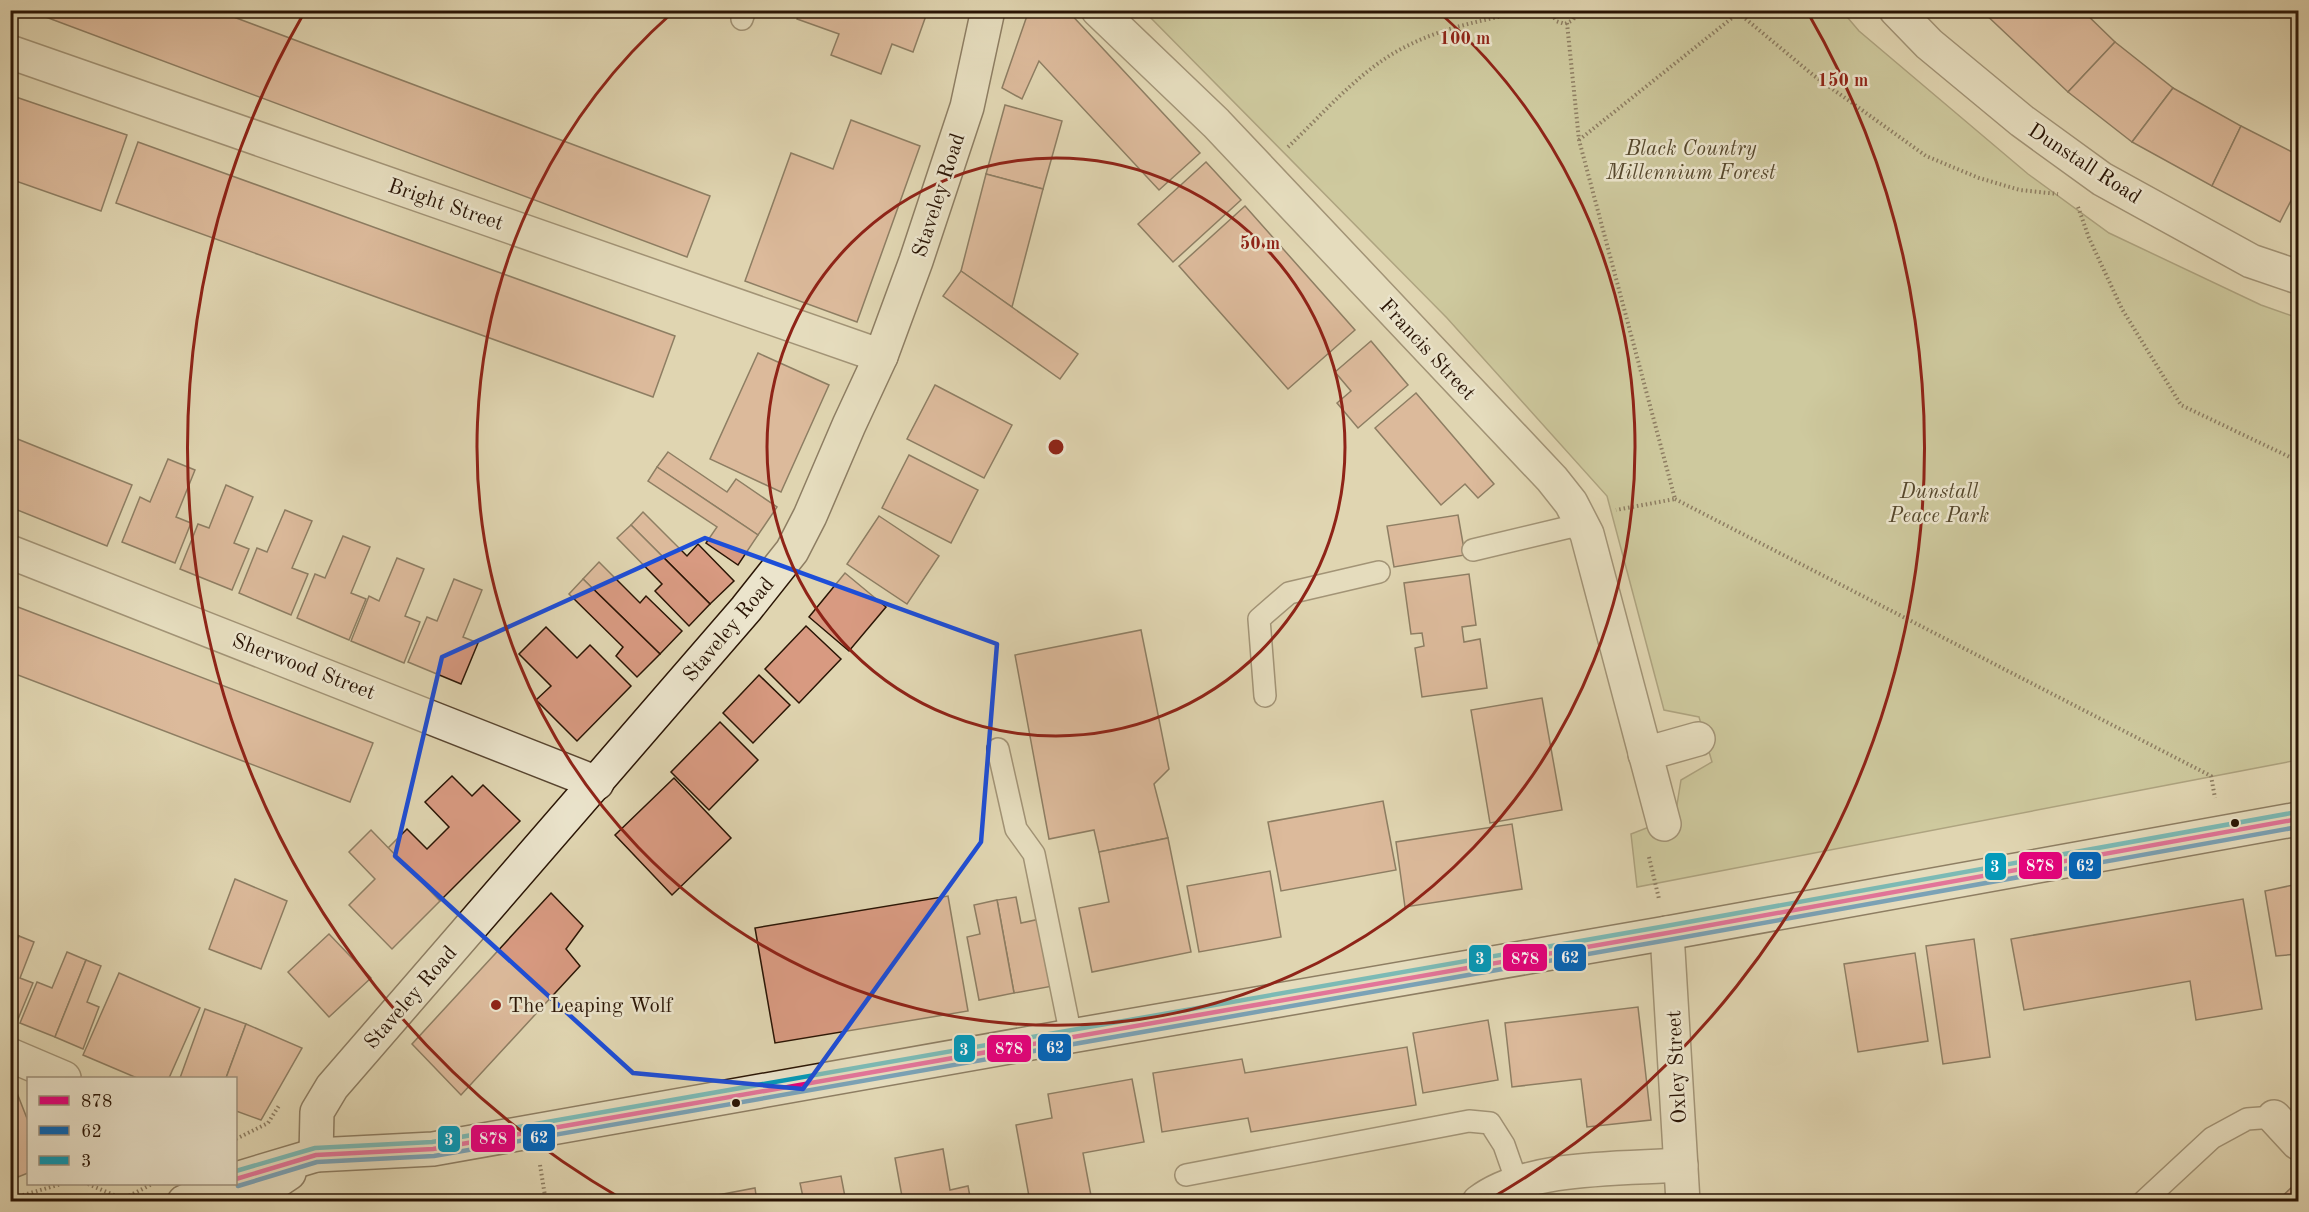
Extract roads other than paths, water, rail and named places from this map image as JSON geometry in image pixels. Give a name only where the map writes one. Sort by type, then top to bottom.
[{"type":"street","name":"Staveley Road","points":[[316,1155],[317,1112],[332,1087],[597,783],[746,609],[792,550],[810,516],[881,356],[916,261],[967,107],[988,10]]},
{"type":"street","name":"Francis Street","points":[[1098,10],[1216,123],[1552,479],[1571,502],[1587,534],[1664,824]]},
{"type":"street","name":"Dunstall Road","points":[[1896,10],[1929,44],[2022,121],[2082,183],[2102,179],[2251,261],[2298,277]]},
{"type":"street","name":"Bright Street","points":[[10,52],[881,356]]},
{"type":"street","name":"Sherwood Street","points":[[10,552],[597,783]]},
{"type":"street","points":[[1645,754],[1698,739]]},
{"type":"street","points":[[237,1179],[316,1155],[433,1149],[1667,933],[2298,819]]},
{"type":"street","name":"Oxley Street","points":[[1667,933],[1683,1202]]},
{"type":"street","points":[[10,1055],[62,1077]]},
{"type":"street","points":[[2274,1117],[2298,1143]]},
{"type":"street","points":[[246,1202],[316,1155]]},
{"type":"street","points":[[1479,1202],[1491,1192],[1517,1182],[1552,1173],[1681,1165]]},
{"type":"street","points":[[184,1202],[222,1185]]},
{"type":"lane","points":[[1473,550],[1581,521]]},
{"type":"lane","points":[[1265,696],[1259,619],[1289,593],[1379,572]]},
{"type":"lane","points":[[998,749],[1016,828],[1034,854],[1071,1036]]},
{"type":"lane","points":[[2143,1202],[2212,1138],[2247,1119],[2274,1117]]},
{"type":"lane","points":[[1186,1175],[1468,1122],[1490,1123],[1504,1145],[1517,1182]]},
{"type":"place","name":"The Leaping Wolf","points":[[496,1005]]},
{"type":"park label","name":"Black Country Millennium Forest","points":[[1691,160]]},
{"type":"park label","name":"Dunstall Peace Park","points":[[1939,503]]}]
